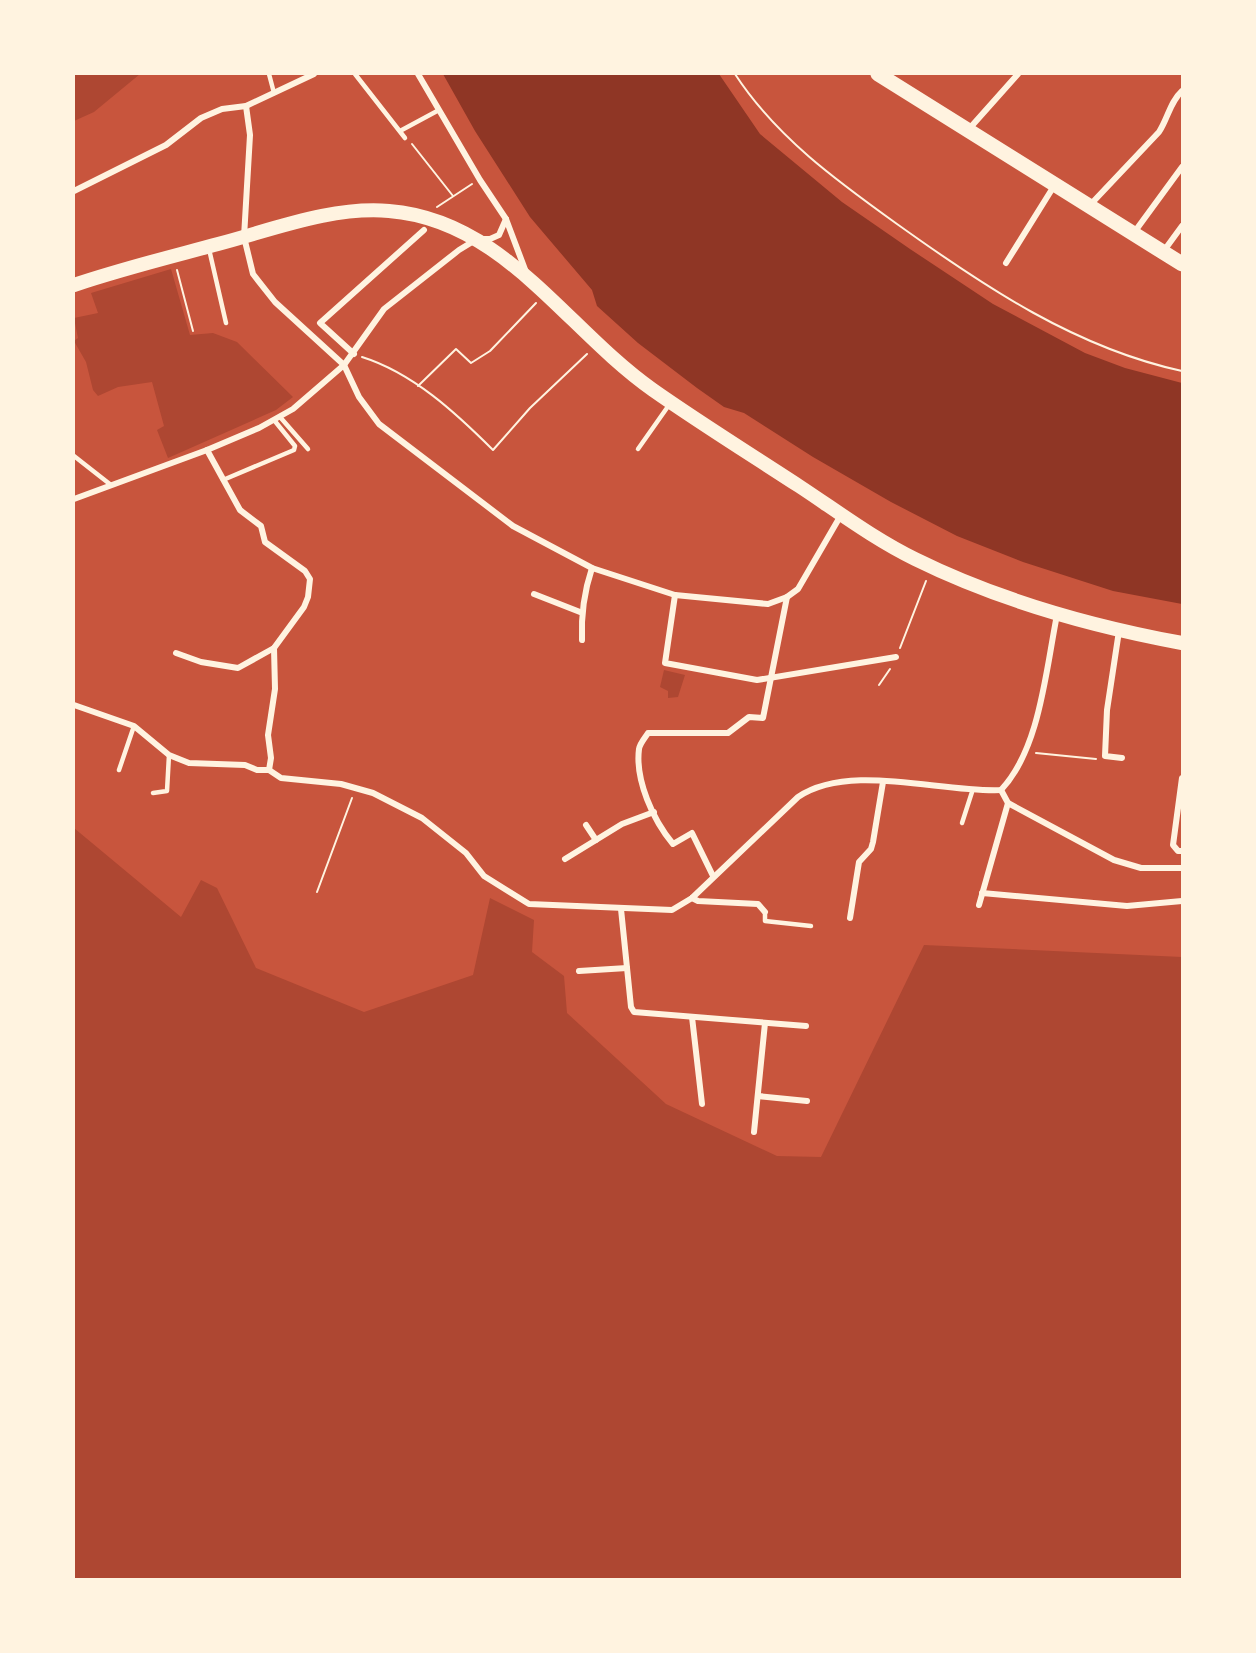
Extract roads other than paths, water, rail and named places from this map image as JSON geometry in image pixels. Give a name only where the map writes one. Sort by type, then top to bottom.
[{"type":"highway","points":[[878,74],[1182,264]]},
{"type":"main road","points":[[74,285],[173,256],[334,214],[390,211],[477,239],[527,275],[632,375],[886,543],[932,567],[990,592],[1057,615],[1119,631],[1182,643]]},
{"type":"street","points":[[74,191],[166,145],[201,118],[222,109],[246,106],[314,74]]},
{"type":"street","points":[[418,74],[480,180],[506,219],[527,275]]},
{"type":"street","points":[[967,131],[1018,74]]},
{"type":"street","points":[[1088,207],[1159,132],[1167,119],[1170,107],[1182,91]]},
{"type":"street","points":[[246,106],[250,135],[244,237],[247,257],[262,288],[345,366],[359,397],[379,424],[513,526],[592,568],[675,595],[768,604],[788,597],[806,579],[842,514]]},
{"type":"street","points":[[1132,234],[1182,167]]},
{"type":"street","points":[[1006,263],[1054,186]]},
{"type":"street","points":[[74,499],[207,450],[277,419],[345,366],[384,309],[477,239],[490,239],[499,235],[506,219]]},
{"type":"street","points":[[354,354],[320,323],[425,224]]},
{"type":"street","points":[[1162,253],[1182,226]]},
{"type":"street","points":[[176,653],[201,662],[238,668],[274,648],[304,607],[308,597],[310,579],[305,571],[264,542],[261,526],[240,510],[207,450]]},
{"type":"street","points":[[582,640],[580,612],[588,594],[592,568]]},
{"type":"street","points":[[534,594],[580,612]]},
{"type":"street","points":[[675,595],[665,663],[757,680],[896,657]]},
{"type":"street","points":[[712,876],[692,834],[673,844],[663,833],[640,781],[639,746],[648,733],[728,733],[748,717],[763,718],[788,597]]},
{"type":"street","points":[[74,705],[134,726],[169,754],[189,763],[229,762],[257,770],[269,770],[281,778],[356,787],[422,819],[466,853],[484,876],[529,904],[672,910],[693,898],[712,876],[798,797],[812,788],[826,783],[883,782],[972,792],[1001,790],[1013,777],[1025,752],[1039,706],[1057,615]]},
{"type":"street","points":[[1119,631],[1107,710],[1105,756],[1122,758]]},
{"type":"street","points":[[269,770],[272,758],[268,735],[274,689],[274,648]]},
{"type":"street","points":[[1182,778],[1173,845],[1178,851],[1182,851]]},
{"type":"street","points":[[850,918],[859,862],[871,849],[883,782]]},
{"type":"street","points":[[1001,790],[1008,803],[1114,860],[1141,868],[1182,868]]},
{"type":"street","points":[[979,905],[1008,803]]},
{"type":"street","points":[[566,859],[621,824],[654,812]]},
{"type":"street","points":[[586,825],[596,840]]},
{"type":"street","points":[[982,893],[1127,906],[1182,901]]},
{"type":"street","points":[[693,898],[698,901],[758,904],[765,912]]},
{"type":"street","points":[[621,909],[631,1007],[634,1012],[806,1026]]},
{"type":"street","points":[[579,971],[627,968]]},
{"type":"street","points":[[692,1017],[702,1104]]},
{"type":"street","points":[[754,1132],[765,1023]]},
{"type":"street","points":[[758,1096],[807,1101]]},
{"type":"lane","points":[[269,74],[274,93]]},
{"type":"lane","points":[[355,74],[405,138]]},
{"type":"lane","points":[[400,131],[439,110]]},
{"type":"lane","points":[[208,247],[226,322]]},
{"type":"lane","points":[[638,449],[671,402]]},
{"type":"lane","points":[[277,419],[308,449]]},
{"type":"lane","points":[[223,480],[294,450],[295,446],[277,419]]},
{"type":"lane","points":[[74,456],[111,485]]},
{"type":"lane","points":[[119,770],[134,726]]},
{"type":"lane","points":[[153,794],[167,791],[169,754]]},
{"type":"lane","points":[[962,823],[972,792]]},
{"type":"lane","points":[[765,912],[765,921],[811,926]]}]
